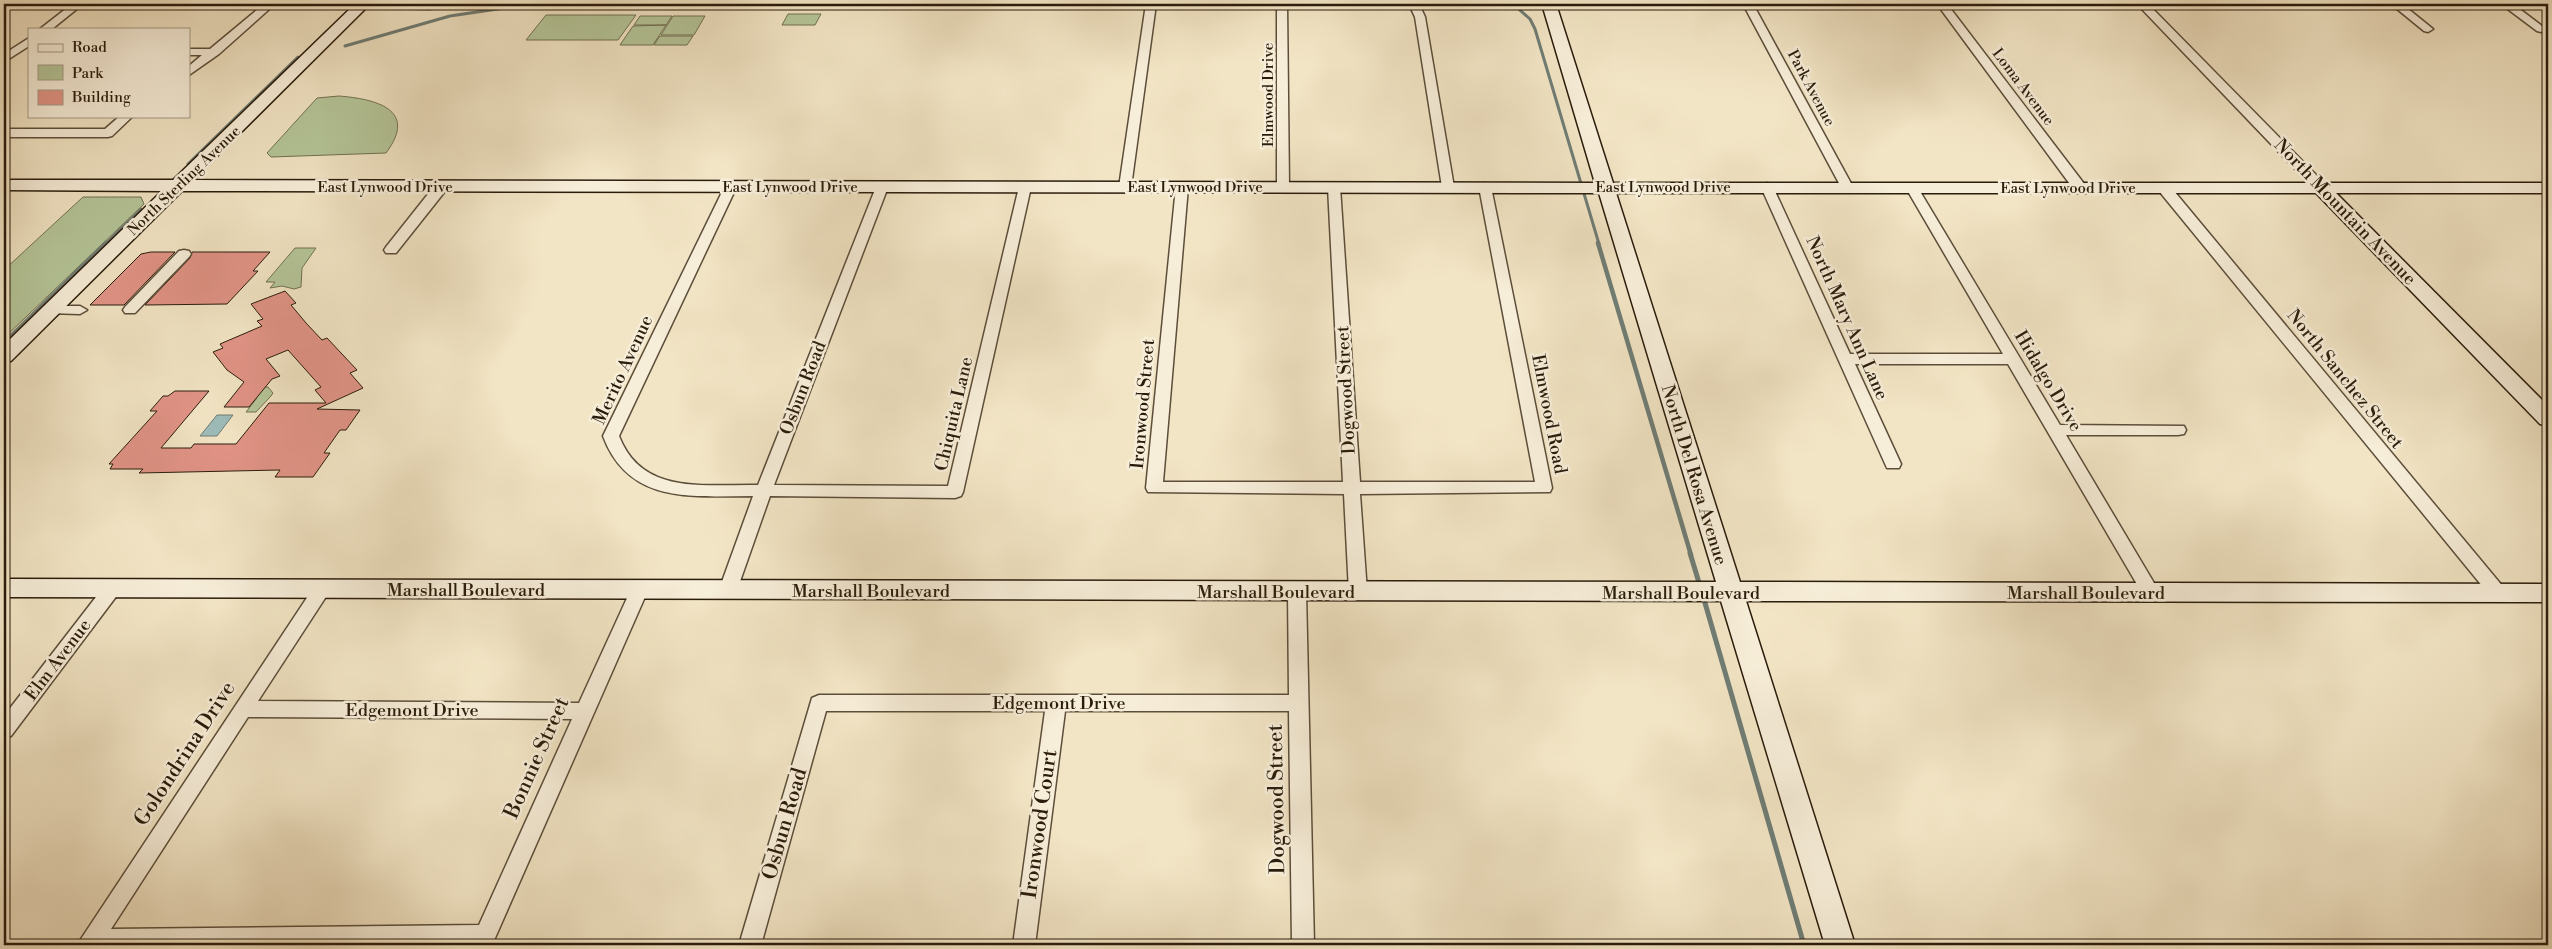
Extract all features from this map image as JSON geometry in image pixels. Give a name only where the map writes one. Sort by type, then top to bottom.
[{"type":"street","points":[[46,28],[78,4]]},
{"type":"street","points":[[190,71],[270,4]]},
{"type":"street","name":"North Sterling Avenue","points":[[4,356],[180,186],[363,4]]},
{"type":"street","points":[[1125,187],[1151,4]]},
{"type":"street","name":"Elmwood Drive","points":[[1282,4],[1283,187]]},
{"type":"street","points":[[1414,4],[1420,17],[1448,187]]},
{"type":"street","name":"North Del Rosa Avenue","points":[[1550,4],[1590,187],[1711,593],[1840,945]]},
{"type":"street","name":"Park Avenue","points":[[1748,4],[1848,187]]},
{"type":"street","name":"Loma Avenue","points":[[1942,4],[2080,188]]},
{"type":"street","name":"North Mountain Avenue","points":[[2142,4],[2548,419]]},
{"type":"street","points":[[2396,4],[2428,30]]},
{"type":"street","points":[[2506,4],[2541,30]]},
{"type":"street","points":[[4,59],[28,42]]},
{"type":"street","points":[[190,52],[215,52]]},
{"type":"street","points":[[4,133],[108,133],[125,118]]},
{"type":"street","name":"East Lynwood Drive","points":[[4,184],[730,188],[2548,188]]},
{"type":"street","points":[[391,250],[442,187]]},
{"type":"street","name":"Osbun Road","points":[[728,590],[763,492],[882,187]]},
{"type":"street","name":"Chiquita Lane","points":[[763,492],[955,492],[1025,187]]},
{"type":"street","name":"Ironwood Street","points":[[1182,187],[1154,488],[1351,487]]},
{"type":"street","name":"Dogwood Street","points":[[1334,187],[1358,592]]},
{"type":"street","name":"Elmwood Road","points":[[1351,487],[1544,488],[1485,187]]},
{"type":"street","name":"North Mary Ann Lane","points":[[1767,187],[1893,464]]},
{"type":"street","name":"Merito Avenue","points":[[730,188],[611,436],[616,454],[631,470],[653,482],[679,490],[763,492]]},
{"type":"street","name":"Hidalgo Drive","points":[[1912,188],[2152,593]]},
{"type":"street","name":"North Sanchez Street","points":[[2164,188],[2498,594]]},
{"type":"street","points":[[130,310],[184,254]]},
{"type":"street","points":[[51,310],[80,310]]},
{"type":"street","points":[[1845,359],[2013,359]]},
{"type":"street","points":[[2055,430],[2178,430]]},
{"type":"street","name":"Marshall Boulevard","points":[[4,588],[2548,594]]},
{"type":"street","name":"Elm Avenue","points":[[4,730],[112,589]]},
{"type":"street","name":"Golondrina Drive","points":[[90,942],[322,589]]},
{"type":"street","name":"Bonnie Street","points":[[483,940],[583,711],[639,590]]},
{"type":"street","name":"Dogwood Street","points":[[1297,592],[1303,945]]},
{"type":"street","name":"Edgemont Drive","points":[[819,703],[1299,702]]},
{"type":"street","name":"Osbun Road","points":[[750,945],[819,703]]},
{"type":"street","name":"Ironwood Court","points":[[1024,945],[1056,703]]},
{"type":"street","name":"Edgemont Drive","points":[[242,709],[583,711]]},
{"type":"street","points":[[90,942],[483,940]]},
{"type":"green space","points":[[387,4],[437,4],[431,10],[381,9]]},
{"type":"green space","points":[[788,14],[821,14],[815,25],[782,25]]},
{"type":"green space","points":[[546,15],[636,15],[618,40],[526,40]]},
{"type":"green space","points":[[640,16],[672,16],[666,25],[634,25]]},
{"type":"green space","points":[[673,16],[705,16],[694,35],[661,35]]},
{"type":"green space","points":[[666,25],[653,45],[620,45],[633,26]]},
{"type":"green space","points":[[660,36],[693,36],[687,45],[654,45]]},
{"type":"green space","points":[[339,96],[366,100],[378,104],[388,109],[395,116],[398,126],[395,138],[386,153],[271,157],[267,153],[317,98]]},
{"type":"green space","points":[[83,197],[141,197],[144,204],[4,338],[4,270]]},
{"type":"green space","points":[[295,248],[316,248],[302,268],[301,287],[294,289],[282,286],[270,288],[275,282],[266,282]]},
{"type":"green space","points":[[268,387],[273,393],[271,396],[256,412],[246,412],[257,398],[241,397]]},
{"type":"water","points":[[217,415],[233,415],[217,436],[200,436]]},
{"type":"building","points":[[175,252],[124,305],[90,305],[141,254]]},
{"type":"building","points":[[192,252],[270,252],[253,271],[258,271],[227,304],[145,305],[190,258]]},
{"type":"building","points":[[285,291],[296,303],[291,305],[306,323],[322,340],[327,338],[357,370],[350,373],[363,388],[317,409],[360,410],[346,430],[340,430],[324,453],[330,453],[313,477],[275,477],[280,470],[139,473],[143,469],[110,469],[113,464],[109,464],[157,411],[150,411],[163,396],[168,396],[175,391],[209,391],[161,448],[191,448],[194,444],[236,444],[269,403],[326,403],[315,390],[321,387],[288,350],[266,359],[280,376],[272,379],[249,407],[224,407],[244,382],[227,370],[213,352],[223,348],[220,344],[262,326],[257,321],[263,319],[251,304]]},
{"type":"waterway","points":[[345,46],[450,16],[531,4]]},
{"type":"waterway","points":[[1513,4],[1530,19],[1535,29],[1599,244]]},
{"type":"waterway","points":[[188,164],[298,57]]},
{"type":"waterway","points":[[105,244],[141,209]]},
{"type":"waterway","points":[[4,343],[106,243]]},
{"type":"waterway","points":[[1598,243],[1691,555]]},
{"type":"waterway","points":[[1690,553],[1700,586]]},
{"type":"waterway","points":[[1703,596],[1804,945]]}]
